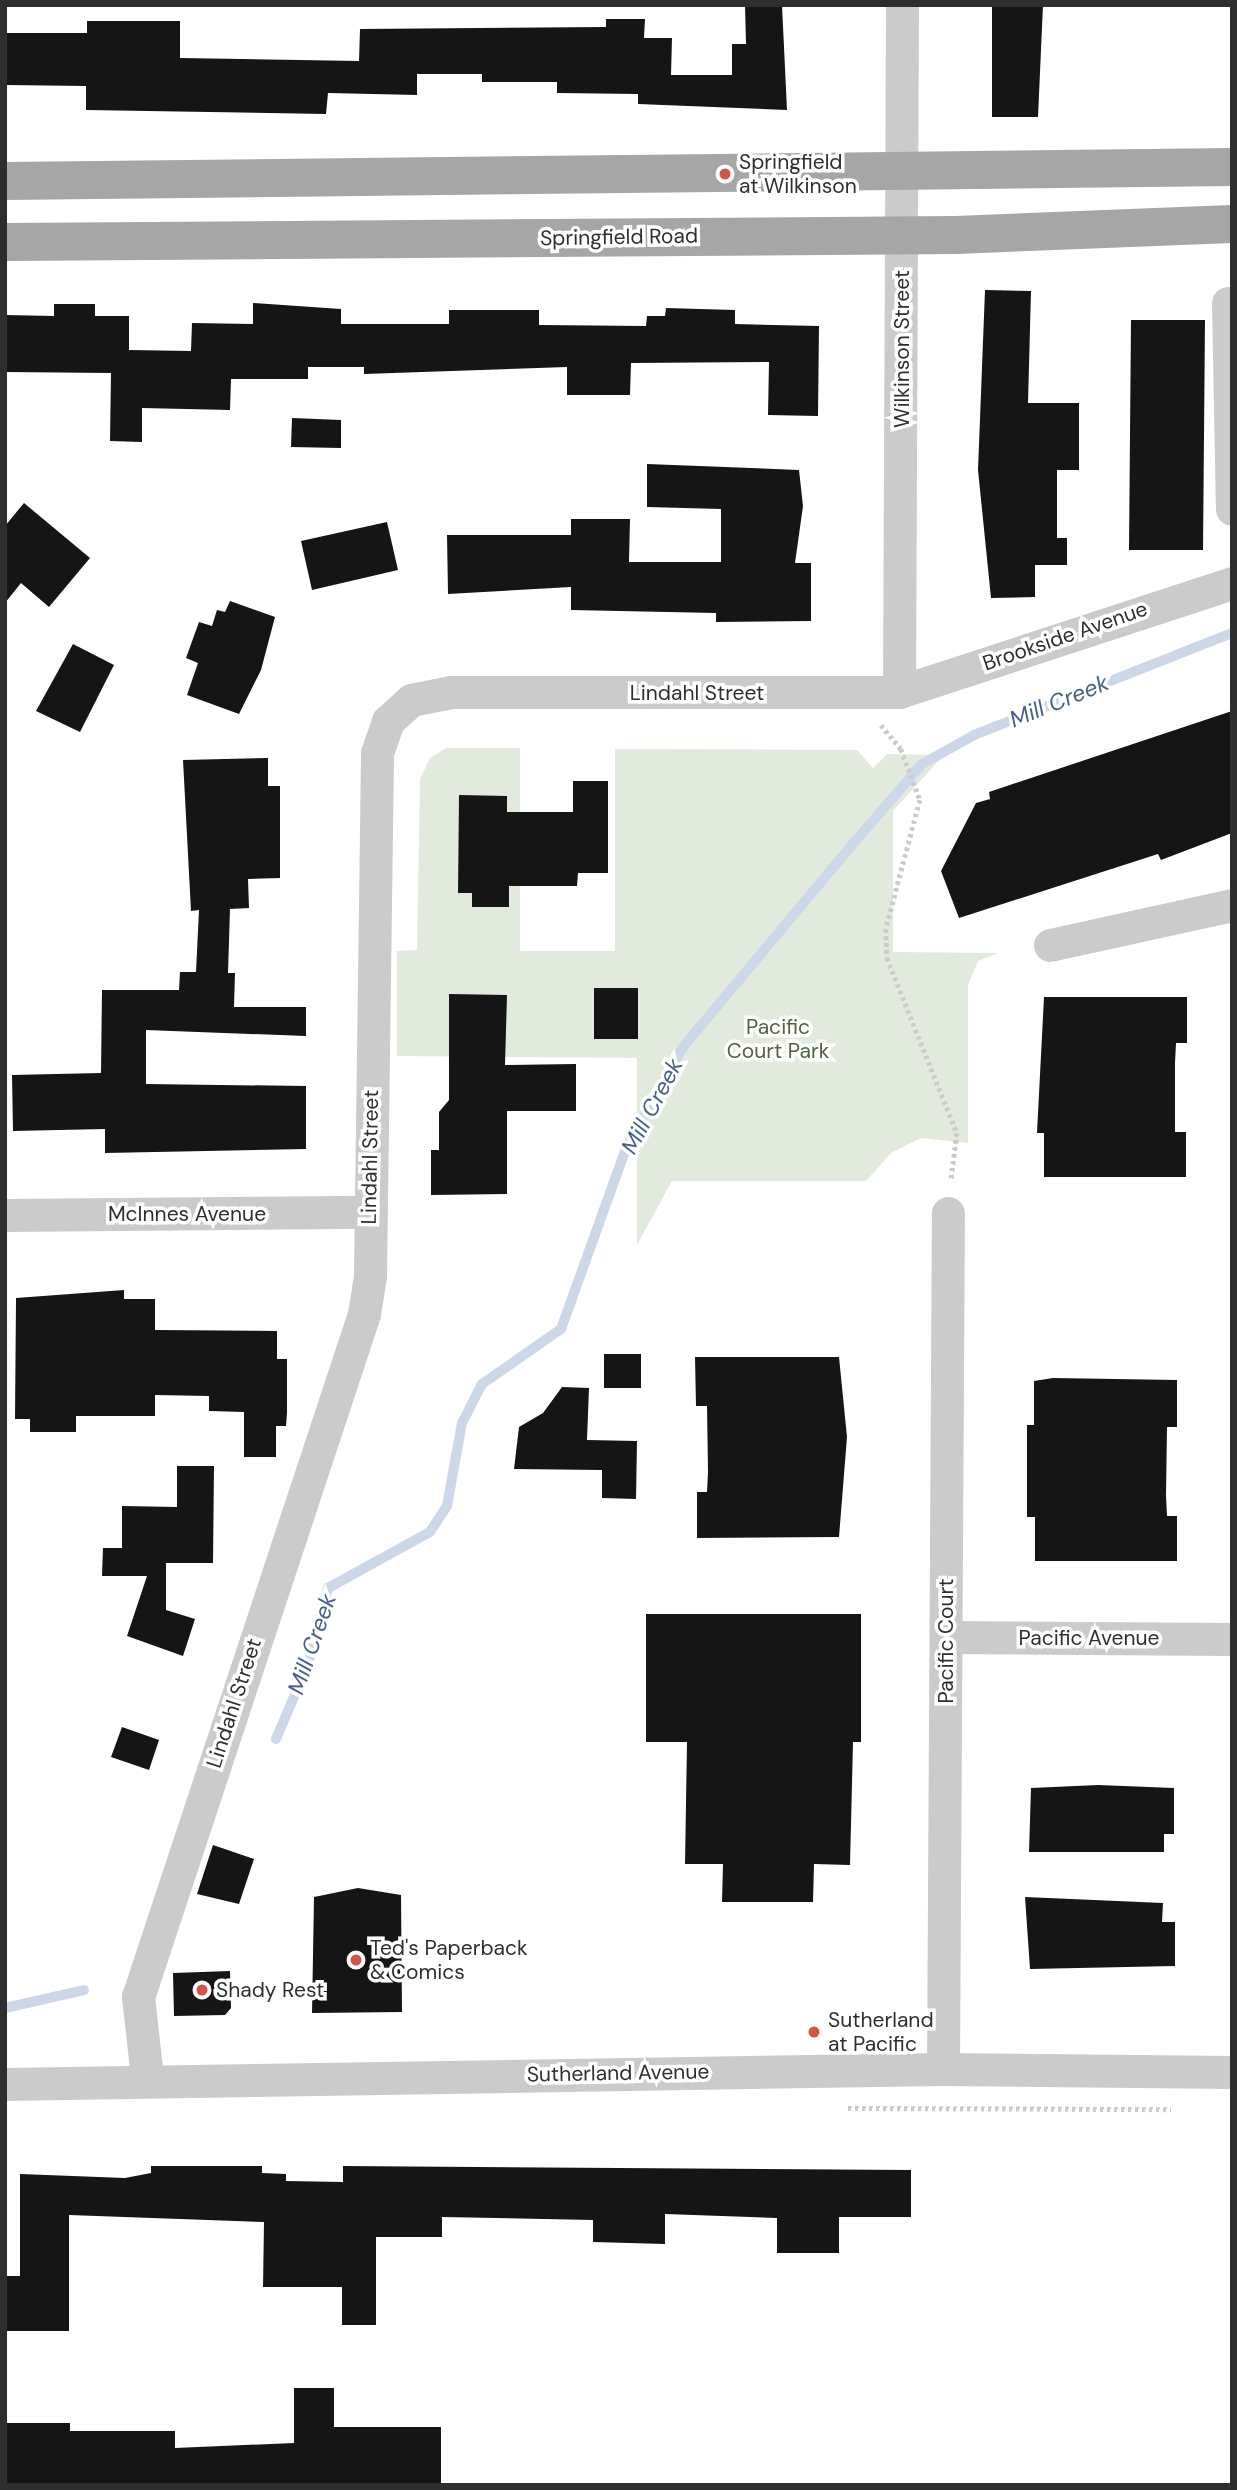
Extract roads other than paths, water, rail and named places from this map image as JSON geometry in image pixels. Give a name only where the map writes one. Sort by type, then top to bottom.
[{"type":"main road","points":[[5,181],[902,175],[1232,167]]},
{"type":"main road","name":"Springfield Road","points":[[5,242],[902,234],[1232,223]]},
{"type":"street","name":"Wilkinson Street","points":[[899,692],[902,5]]},
{"type":"street","points":[[1228,303],[1232,509]]},
{"type":"street","name":"Brookside Avenue","points":[[899,692],[1232,583]]},
{"type":"street","name":"Lindahl Street","points":[[147,2077],[138,1997],[365,1314],[377,753],[388,721],[411,700],[451,692],[899,692]]},
{"type":"street","points":[[1050,945],[1232,905]]},
{"type":"street","name":"McInnes Avenue","points":[[5,1215],[369,1212]]},
{"type":"street","name":"Pacific Court","points":[[943,2069],[948,1213]]},
{"type":"street","name":"Pacific Avenue","points":[[946,1637],[1232,1639]]},
{"type":"street","name":"Sutherland Avenue","points":[[5,2084],[147,2077],[943,2069],[1232,2072]]},
{"type":"waterway","name":"Mill Creek","points":[[276,1739],[308,1664],[328,1588],[430,1532],[447,1506],[462,1423],[482,1384],[561,1329],[627,1146],[683,1047],[922,764],[974,735],[1232,633]]},
{"type":"waterway","name":"Mill Creek","points":[[5,2008],[84,1990]]},
{"type":"place","name":"Springfield at Wilkinson","points":[[725,174]]},
{"type":"place","name":"Ted's Paperback & Comics","points":[[356,1960]]},
{"type":"place","name":"Shady Rest","points":[[202,1990]]},
{"type":"place","name":"Sutherland at Pacific","points":[[814,2032]]},
{"type":"park label","name":"Pacific Court Park","points":[[778,1039]]}]
